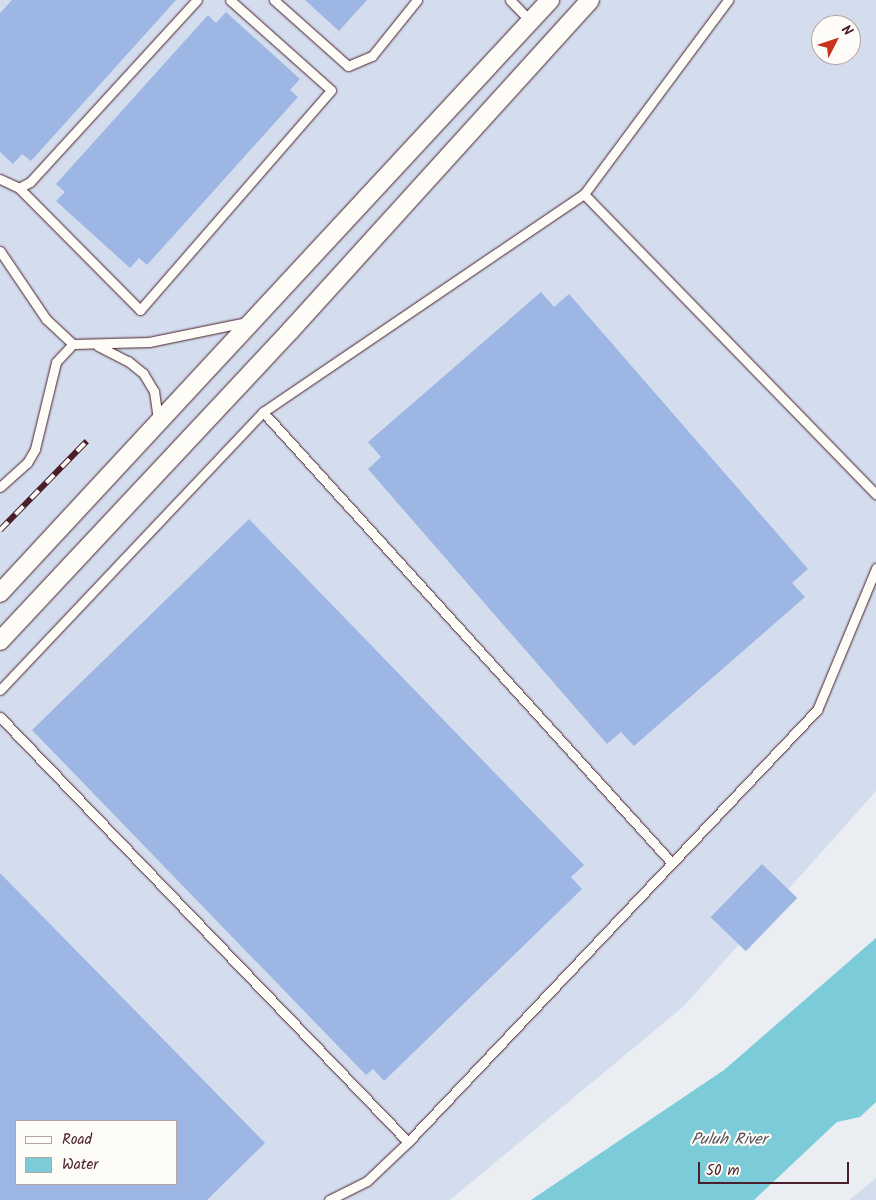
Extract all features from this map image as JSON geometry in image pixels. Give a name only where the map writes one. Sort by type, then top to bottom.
[{"type":"street","points":[[0,593],[158,422],[256,320],[550,0]]},
{"type":"street","points":[[0,641],[325,293],[590,0]]},
{"type":"lane","points":[[19,188],[30,182],[197,0]]},
{"type":"lane","points":[[0,179],[19,188],[140,310],[331,90],[230,0]]},
{"type":"lane","points":[[274,0],[348,66],[372,56],[417,0]]},
{"type":"lane","points":[[510,0],[530,21]]},
{"type":"lane","points":[[0,690],[263,412],[584,194],[728,0]]},
{"type":"lane","points":[[584,194],[876,494]]},
{"type":"lane","points":[[0,251],[46,319],[73,344],[98,346],[150,342],[256,320]]},
{"type":"lane","points":[[0,487],[27,463],[35,449],[56,362],[73,344]]},
{"type":"lane","points":[[98,346],[128,361],[143,373],[154,391],[158,422]]},
{"type":"lane","points":[[263,412],[672,863]]},
{"type":"lane","points":[[329,1200],[367,1181],[408,1142],[817,710],[876,568]]},
{"type":"lane","points":[[0,717],[408,1142]]},
{"type":"shaded area","points":[[0,0],[876,0],[876,791],[684,1006],[450,1200],[0,1200]]},
{"type":"shaded area","points":[[876,1178],[876,1200],[849,1200]]},
{"type":"water","name":"Puluh River","points":[[876,938],[876,1102],[860,1117],[837,1122],[754,1200],[531,1200],[724,1070]]},
{"type":"building","points":[[12,0],[176,0],[31,161],[22,154],[13,164],[0,152],[0,13]]},
{"type":"building","points":[[305,0],[367,0],[339,31]]},
{"type":"building","points":[[226,12],[300,79],[290,90],[298,97],[147,265],[139,258],[130,268],[56,201],[65,192],[56,184],[208,15],[216,23]]},
{"type":"building","points":[[541,292],[554,307],[569,294],[808,569],[792,583],[805,597],[634,746],[621,732],[607,744],[368,469],[381,457],[368,442]]},
{"type":"building","points":[[249,519],[584,865],[571,877],[582,889],[384,1081],[373,1069],[366,1075],[32,730]]},
{"type":"building","points":[[762,864],[797,898],[746,951],[711,917]]},
{"type":"building","points":[[0,873],[265,1143],[207,1200],[0,1200]]},
{"type":"railway","points":[[0,530],[87,441]]}]
